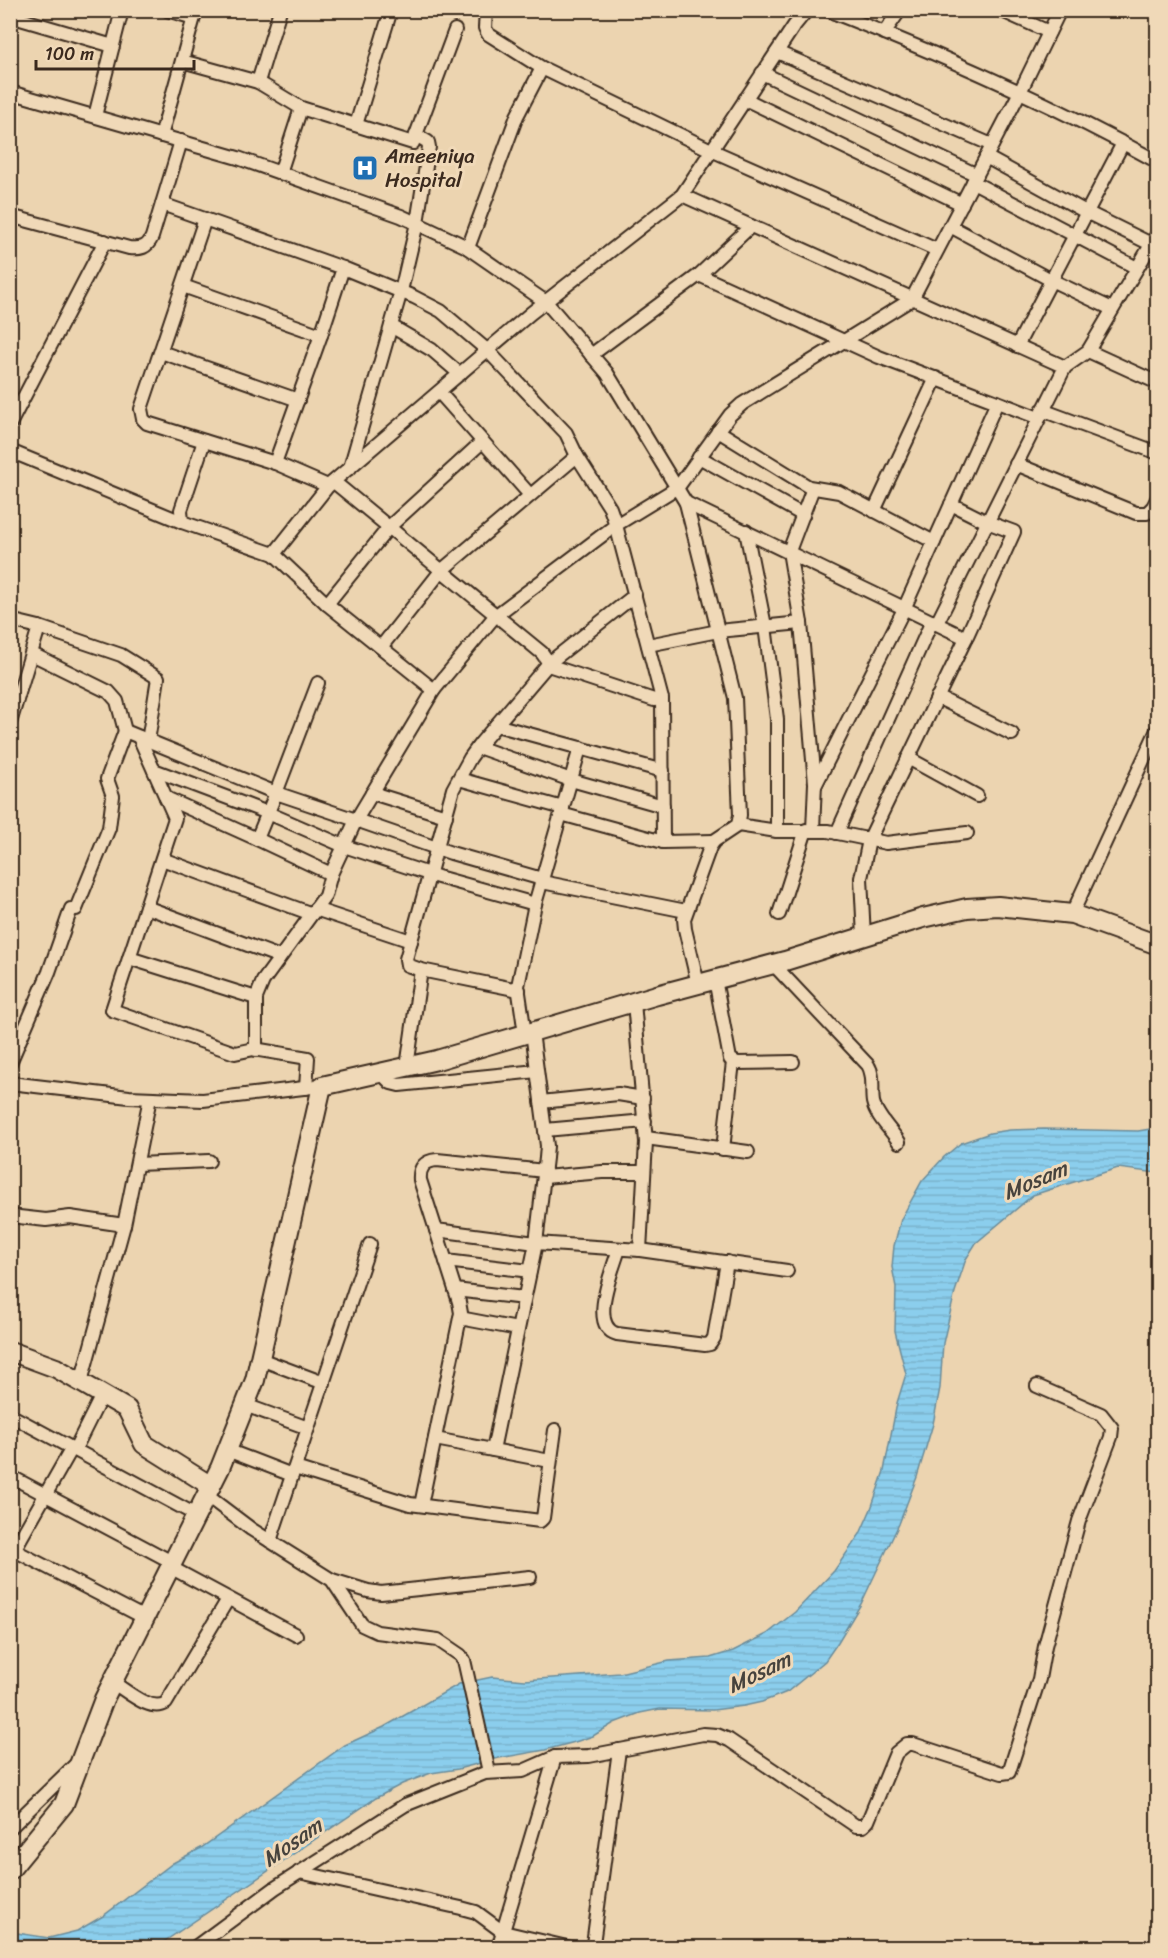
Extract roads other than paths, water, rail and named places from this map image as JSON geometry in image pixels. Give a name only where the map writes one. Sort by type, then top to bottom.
[{"type":"street","points":[[95,116],[122,10]]},
{"type":"street","points":[[161,136],[195,14],[167,10]]},
{"type":"street","points":[[258,82],[280,10]]},
{"type":"street","points":[[356,125],[391,10]]},
{"type":"street","points":[[486,10],[485,28],[488,34],[542,68],[711,150],[937,250]]},
{"type":"street","points":[[274,554],[331,484],[546,302],[682,195],[762,73],[807,10]]},
{"type":"street","points":[[827,10],[1020,92],[1158,162]]},
{"type":"street","points":[[884,33],[900,10]]},
{"type":"street","points":[[1000,10],[1049,32]]},
{"type":"street","points":[[256,1050],[256,998],[263,981],[325,896],[332,874],[356,820],[434,690],[495,616],[616,525],[678,486],[730,415],[742,404],[912,299],[1060,10]]},
{"type":"street","points":[[10,16],[113,46]]},
{"type":"street","points":[[182,60],[258,82],[301,108],[413,143],[456,30]]},
{"type":"street","points":[[777,52],[992,145]]},
{"type":"street","points":[[468,248],[517,116],[542,68]]},
{"type":"street","points":[[762,73],[975,178],[1137,268]]},
{"type":"street","points":[[10,92],[181,141],[401,216],[468,248],[546,302],[607,373],[686,502],[735,698],[740,815],[738,825]]},
{"type":"street","points":[[746,99],[962,204]]},
{"type":"street","points":[[280,173],[301,108]]},
{"type":"street","points":[[350,469],[401,291],[417,223],[429,147],[428,142],[416,135]]},
{"type":"street","points":[[10,216],[129,248],[148,245],[181,141]]},
{"type":"street","points":[[1017,346],[1123,143]]},
{"type":"street","points":[[837,833],[935,622],[1065,367],[1088,351],[1154,239],[1086,212],[986,157]]},
{"type":"street","points":[[682,195],[1065,367]]},
{"type":"street","points":[[162,204],[343,268],[401,291],[441,311],[488,351],[566,434],[610,508],[662,699],[663,842]]},
{"type":"street","points":[[205,219],[141,409],[143,419],[147,423],[275,463],[331,484],[389,527],[542,653],[551,666],[654,700],[662,699]]},
{"type":"street","points":[[591,355],[699,275],[751,226]]},
{"type":"street","points":[[950,226],[1051,280],[1112,309]]},
{"type":"street","points":[[10,424],[105,241]]},
{"type":"street","points":[[275,463],[343,268]]},
{"type":"street","points":[[699,275],[843,341],[997,402],[1041,414],[1158,453]]},
{"type":"street","points":[[183,286],[321,334]]},
{"type":"street","points":[[391,326],[426,345],[460,374]]},
{"type":"street","points":[[161,351],[298,400]]},
{"type":"street","points":[[1088,351],[1158,383]]},
{"type":"street","points":[[874,511],[936,378]]},
{"type":"street","points":[[439,392],[530,495]]},
{"type":"street","points":[[815,786],[904,609],[997,402]]},
{"type":"street","points":[[718,431],[813,488],[833,490],[934,542]]},
{"type":"street","points":[[182,522],[181,510],[204,441]]},
{"type":"street","points":[[327,604],[389,527],[482,442]]},
{"type":"street","points":[[10,451],[182,522],[274,554],[327,604],[434,690]]},
{"type":"street","points":[[381,647],[441,571],[577,456]]},
{"type":"street","points":[[699,457],[803,515]]},
{"type":"street","points":[[1016,464],[1136,513],[1147,513],[1158,497]]},
{"type":"street","points":[[779,914],[810,830],[815,786],[801,623],[789,551],[813,488]]},
{"type":"street","points":[[686,502],[966,638]]},
{"type":"street","points":[[864,937],[861,878],[869,840],[1014,532],[987,522],[951,504]]},
{"type":"street","points":[[746,531],[765,626],[778,726],[777,831]]},
{"type":"street","points":[[519,990],[421,970],[407,965],[406,959],[453,789],[478,747],[549,663],[635,595]]},
{"type":"street","points":[[10,620],[39,627],[121,655],[158,678],[144,739],[154,770],[175,818],[112,1010],[235,1053],[256,1050],[308,1058],[314,1087],[255,1380],[208,1491],[112,1682],[64,1804],[10,1870]]},
{"type":"street","points":[[648,645],[718,631],[801,623]]},
{"type":"street","points":[[10,723],[39,627]]},
{"type":"street","points":[[10,1063],[49,972],[71,909],[76,909],[109,828],[113,796],[107,779],[125,731],[117,701],[109,692],[32,654]]},
{"type":"street","points":[[257,839],[318,683]]},
{"type":"street","points":[[937,697],[1012,734]]},
{"type":"street","points":[[496,725],[663,771]]},
{"type":"street","points":[[1072,914],[1158,728]]},
{"type":"street","points":[[125,731],[276,793],[436,848],[542,880],[686,911]]},
{"type":"street","points":[[478,747],[571,780],[663,806]]},
{"type":"street","points":[[493,1450],[536,1243],[547,1146],[537,1071],[519,990],[535,904],[580,748]]},
{"type":"street","points":[[908,758],[977,796]]},
{"type":"street","points":[[154,770],[268,813],[344,846],[429,874],[535,904]]},
{"type":"street","points":[[459,779],[663,842],[714,841]]},
{"type":"street","points":[[372,793],[446,816]]},
{"type":"street","points":[[166,798],[332,874]]},
{"type":"street","points":[[793,1062],[734,1062],[729,1057],[707,982],[684,929],[686,911],[714,841],[738,825],[777,831],[810,830],[837,833],[893,843],[967,833]]},
{"type":"street","points":[[162,859],[314,911],[411,941]]},
{"type":"street","points":[[10,1083],[150,1098],[203,1100],[314,1087],[407,1067],[773,964],[923,918],[967,908],[998,906],[1072,914],[1158,945]]},
{"type":"street","points":[[146,907],[280,957]]},
{"type":"street","points":[[129,958],[256,998]]},
{"type":"street","points":[[773,964],[868,1065],[876,1110],[899,1142]]},
{"type":"street","points":[[407,1067],[421,970]]},
{"type":"street","points":[[634,1002],[646,1138],[640,1250]]},
{"type":"street","points":[[723,1149],[734,1062]]},
{"type":"street","points":[[381,1073],[391,1083],[399,1085],[537,1071]]},
{"type":"street","points":[[541,1102],[618,1094],[643,1098]]},
{"type":"street","points":[[81,1382],[124,1225],[150,1098]]},
{"type":"street","points":[[544,1130],[645,1121]]},
{"type":"street","points":[[646,1138],[748,1152]]},
{"type":"street","points":[[137,1164],[210,1161]]},
{"type":"street","points":[[421,1505],[460,1318],[460,1307],[420,1180],[423,1165],[429,1161],[544,1174],[644,1172]]},
{"type":"street","points":[[10,1216],[46,1220],[70,1217],[124,1225]]},
{"type":"street","points":[[436,1230],[536,1243],[640,1250],[787,1271]]},
{"type":"street","points":[[270,1541],[370,1244]]},
{"type":"street","points":[[619,1249],[603,1304],[605,1326],[608,1330],[617,1334],[705,1346],[713,1342],[727,1262]]},
{"type":"street","points":[[446,1261],[530,1271]]},
{"type":"street","points":[[455,1290],[524,1299]]},
{"type":"street","points":[[460,1318],[518,1329]]},
{"type":"street","points":[[10,1351],[56,1368],[127,1409],[144,1444],[270,1541],[332,1580],[381,1593],[530,1577]]},
{"type":"street","points":[[260,1359],[324,1383]]},
{"type":"street","points":[[194,1947],[299,1872],[398,1808],[488,1768],[523,1771],[555,1757],[589,1756],[703,1734],[724,1737],[856,1826],[863,1826],[868,1821],[896,1753],[907,1744],[1002,1773],[1009,1772],[1039,1679],[1045,1646],[1079,1521],[1111,1437],[1112,1428],[1101,1414],[1038,1386]]},
{"type":"street","points":[[102,1395],[75,1449],[72,1448],[12,1549],[145,1618]]},
{"type":"street","points":[[245,1405],[308,1428]]},
{"type":"street","points":[[10,1415],[196,1515]]},
{"type":"street","points":[[227,1450],[404,1502],[541,1521],[555,1430]]},
{"type":"street","points":[[435,1439],[550,1461]]},
{"type":"street","points":[[10,1476],[296,1635]]},
{"type":"street","points":[[332,1580],[362,1625],[377,1632],[438,1640],[460,1655],[464,1660],[488,1768]]},
{"type":"street","points":[[112,1682],[150,1705],[161,1706],[166,1703],[228,1599]]},
{"type":"street","points":[[590,1947],[593,1944],[619,1750]]},
{"type":"street","points":[[498,1947],[555,1757]]},
{"type":"street","points":[[10,1828],[80,1760]]},
{"type":"street","points":[[10,1854],[73,1780]]},
{"type":"street","points":[[299,1872],[476,1912],[503,1932],[571,1947]]},
{"type":"water","name":"Mosam","points":[[1157,1128],[1157,1173],[1118,1168],[1033,1195],[976,1243],[966,1259],[955,1292],[943,1343],[940,1388],[933,1424],[917,1477],[899,1524],[861,1604],[838,1642],[825,1661],[787,1692],[744,1706],[713,1710],[660,1709],[640,1713],[614,1723],[593,1736],[575,1742],[431,1773],[402,1784],[376,1798],[156,1947],[11,1947],[10,1932],[49,1938],[77,1931],[103,1916],[173,1863],[201,1848],[345,1745],[384,1727],[459,1684],[492,1677],[525,1680],[620,1673],[669,1661],[710,1658],[733,1651],[767,1634],[795,1612],[834,1571],[860,1534],[871,1509],[884,1471],[897,1403],[906,1374],[895,1331],[896,1287],[892,1267],[894,1246],[901,1219],[922,1181],[944,1157],[961,1143],[990,1133],[1044,1129],[1138,1131]]},
{"type":"place","name":"Ameeniya Hospital","points":[[365,168]]}]
